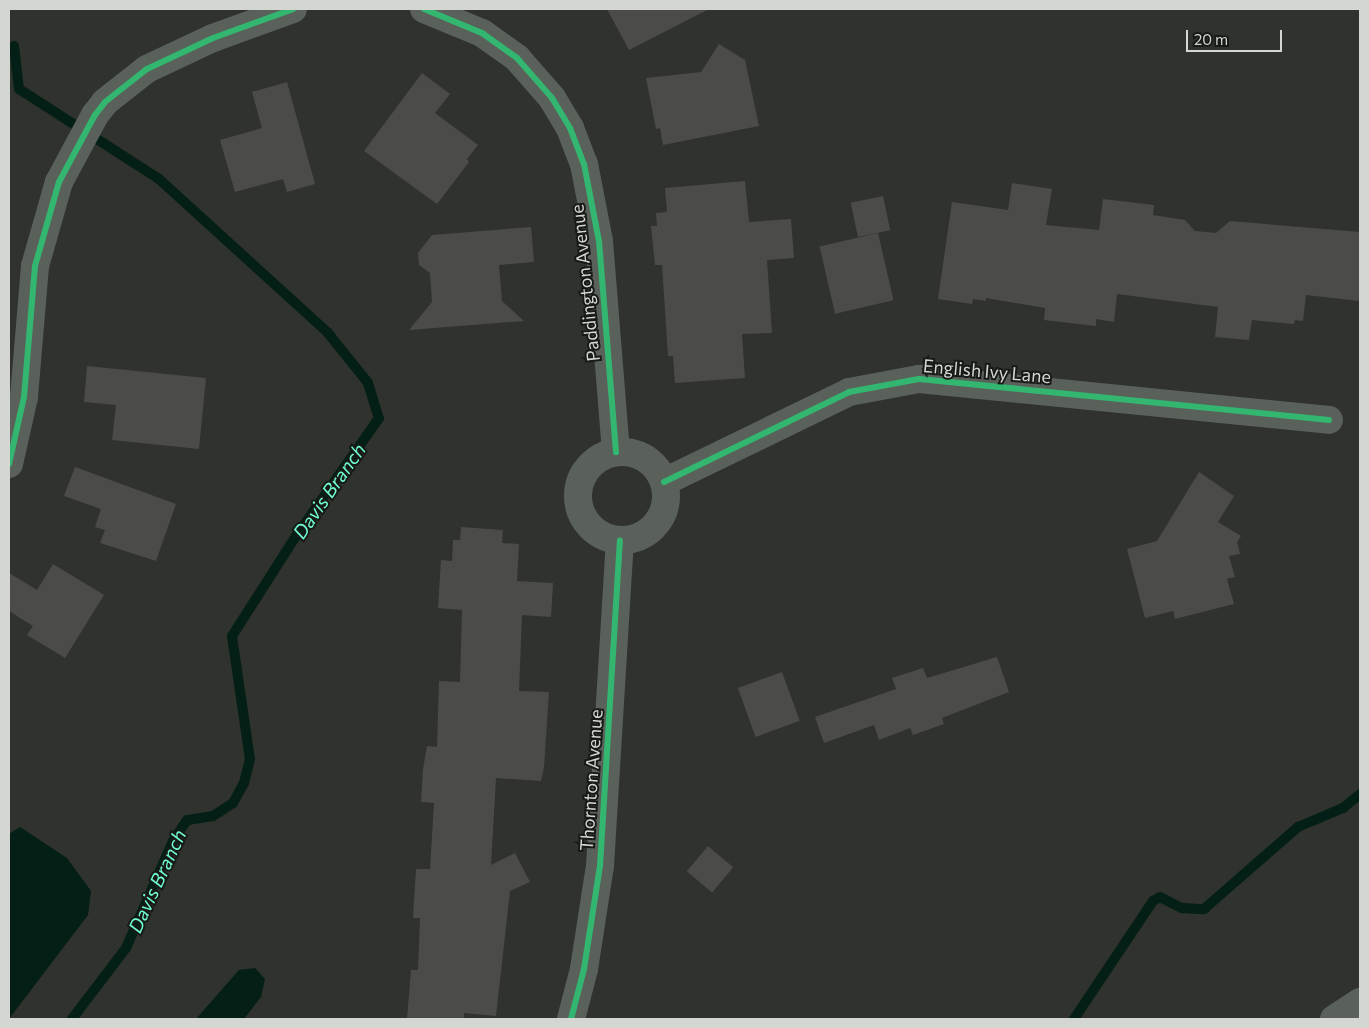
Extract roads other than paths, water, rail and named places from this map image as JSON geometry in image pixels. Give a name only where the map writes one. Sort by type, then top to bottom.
[{"type":"street","points":[[9,464],[24,397],[35,266],[59,182],[72,152],[95,115],[105,102],[147,68],[213,38],[293,9]]},
{"type":"street","name":"Paddington Avenue","points":[[424,9],[482,33],[517,58],[552,98],[570,128],[584,164],[599,241],[616,452]]},
{"type":"street","name":"English Ivy Lane","points":[[664,482],[849,392],[919,379],[1329,420]]},
{"type":"street","points":[[616,452],[645,458],[656,468],[664,482],[666,494],[661,518],[644,535],[620,541],[593,530],[578,506],[577,491],[590,465],[616,452]]},
{"type":"street","name":"Thornton Avenue","points":[[571,1019],[584,969],[600,866],[620,541]]},
{"type":"street","points":[[1334,1019],[1360,1002]]},
{"type":"waterway","name":"Davis Branch","points":[[14,46],[19,89],[159,179],[328,333],[368,383],[379,418],[296,536],[232,636],[250,759],[244,783],[233,803],[213,816],[187,820],[173,841],[126,948],[72,1019]]},
{"type":"waterway","points":[[1074,1019],[1153,901],[1160,897],[1182,908],[1204,909],[1298,827],[1343,808],[1360,794]]}]
